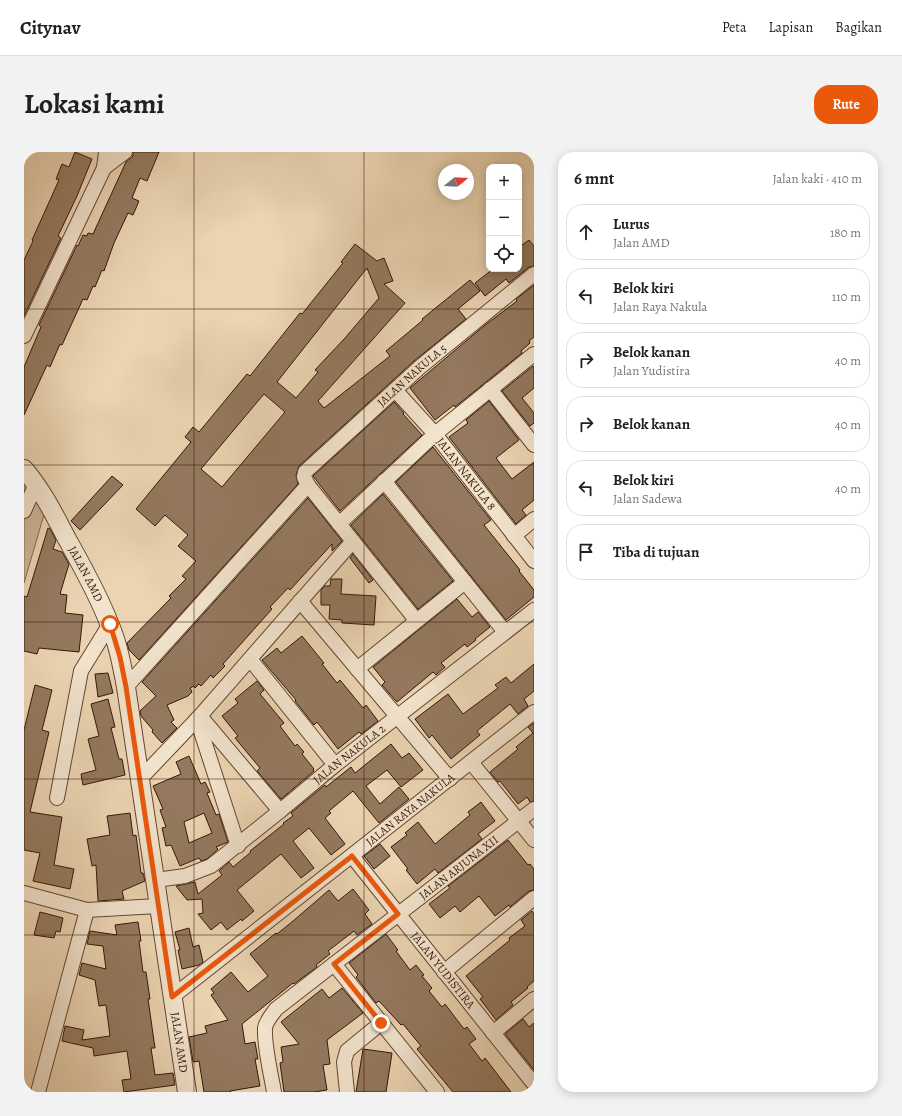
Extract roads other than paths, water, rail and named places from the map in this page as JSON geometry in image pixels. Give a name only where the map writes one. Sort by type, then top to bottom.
[{"type":"street","points":[[24,336],[104,168],[106,152]]},
{"type":"street","points":[[104,168],[125,152]]},
{"type":"street","name":"JALAN NAKULA 5","points":[[308,485],[304,477],[305,472],[420,366],[534,274]]},
{"type":"street","points":[[340,524],[435,434],[534,354]]},
{"type":"street","points":[[490,389],[534,445]]},
{"type":"street","name":"JALAN NAKULA 8","points":[[395,390],[435,434],[534,561]]},
{"type":"street","name":"JALAN AMD","points":[[24,469],[36,484],[89,578],[110,624],[120,657],[156,880],[158,906],[187,1092]]},
{"type":"street","points":[[384,481],[505,632]]},
{"type":"street","points":[[24,511],[36,484]]},
{"type":"street","points":[[126,687],[308,485],[416,620]]},
{"type":"street","points":[[514,536],[534,519]]},
{"type":"street","points":[[140,780],[198,718],[353,541]]},
{"type":"street","points":[[357,669],[465,582]]},
{"type":"street","points":[[300,601],[450,778]]},
{"type":"street","name":"JALAN NAKULA 2","points":[[156,880],[185,876],[211,866],[238,846],[335,765],[398,715],[534,610]]},
{"type":"street","points":[[57,798],[81,671],[110,624]]},
{"type":"street","points":[[250,659],[335,765]]},
{"type":"street","name":"JALAN RAYA NAKULA","points":[[172,997],[534,712]]},
{"type":"street","points":[[198,718],[280,812]]},
{"type":"street","points":[[198,718],[238,846]]},
{"type":"street","points":[[471,762],[534,840]]},
{"type":"street","name":"JALAN ARJUNA XII","points":[[274,1092],[265,1027],[269,1018],[276,1009],[534,809]]},
{"type":"street","name":"JALAN YUDISTIRA","points":[[352,856],[534,1084]]},
{"type":"street","points":[[24,893],[87,910],[158,906]]},
{"type":"street","points":[[444,972],[534,898]]},
{"type":"street","points":[[38,1092],[87,910]]},
{"type":"street","points":[[334,964],[436,1092]]},
{"type":"street","points":[[493,1033],[534,999]]},
{"type":"street","points":[[347,1092],[344,1062],[347,1051],[381,1023]]}]
